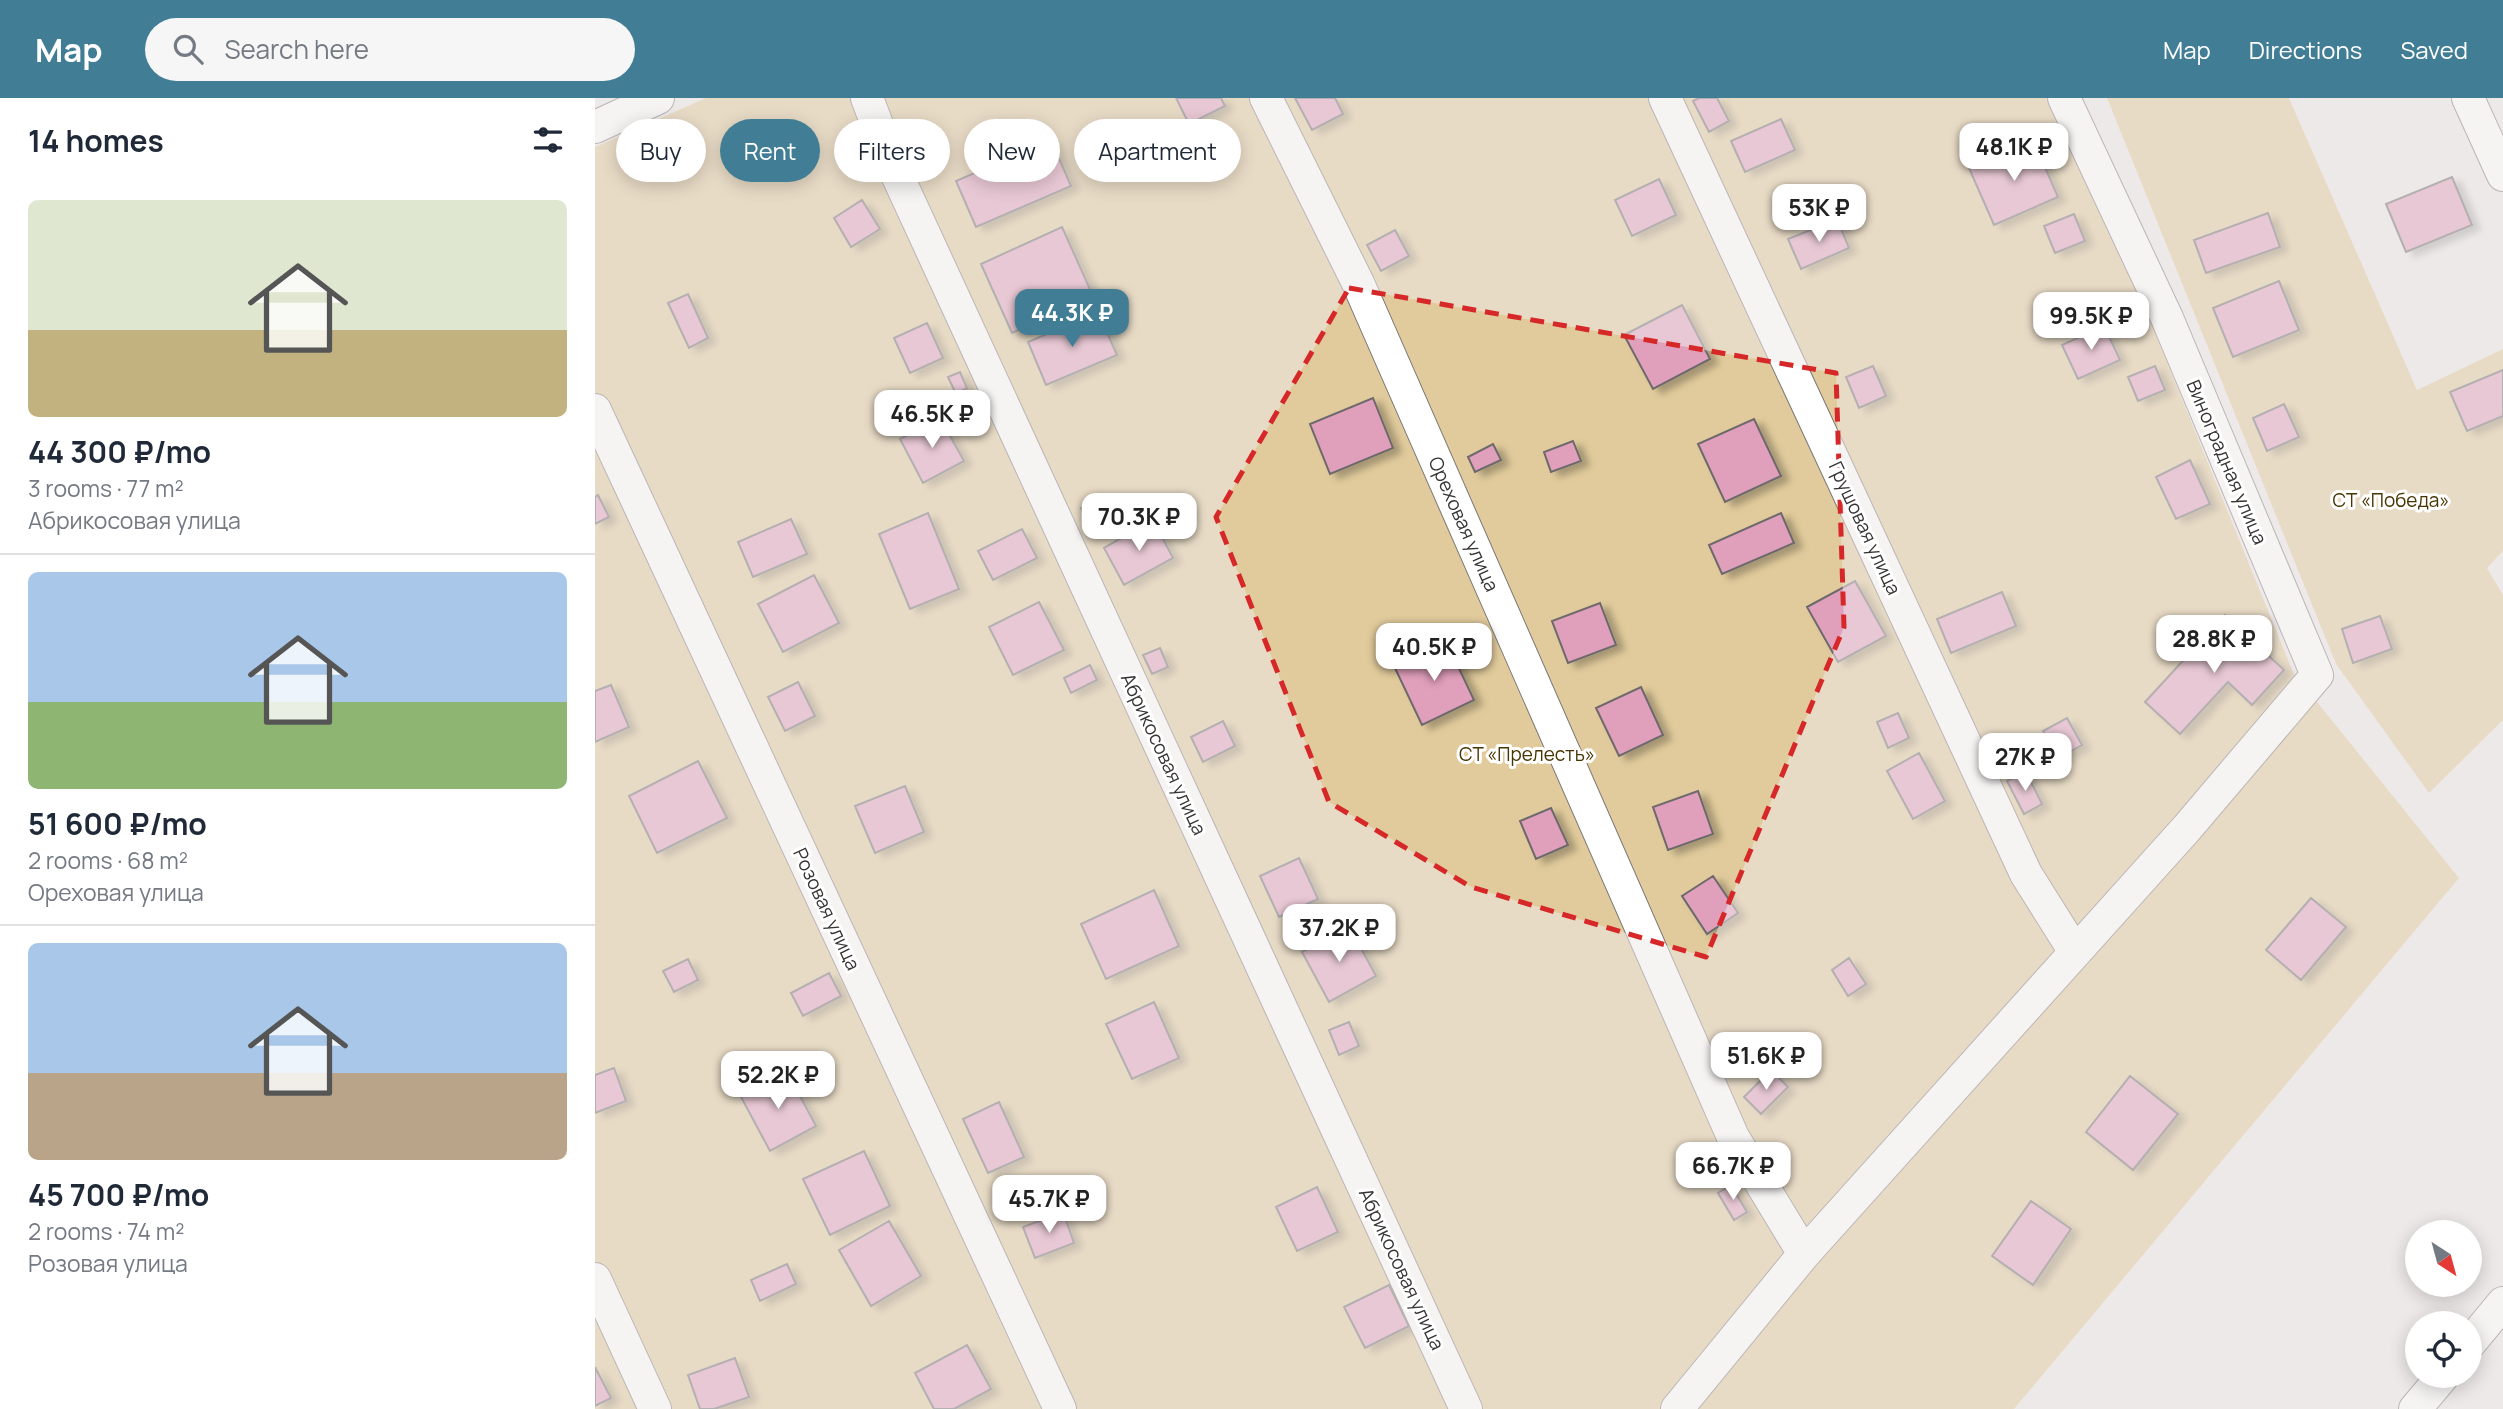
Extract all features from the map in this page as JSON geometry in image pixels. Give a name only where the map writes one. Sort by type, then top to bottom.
[{"type":"street","points":[[595,127],[658,98]]},
{"type":"street","name":"Абрикосовая улица","points":[[867,98],[904,189],[1466,1409]]},
{"type":"street","name":"Ореховая улица","points":[[1266,98],[1358,283],[1734,1137],[1804,1254]]},
{"type":"street","name":"Грушовая улица","points":[[1665,98],[2026,874],[2075,952]]},
{"type":"street","name":"Виноградная улица","points":[[2064,98],[2167,318],[2317,675],[2187,828],[2075,952]]},
{"type":"street","points":[[2468,98],[2503,175]]},
{"type":"street","name":"Розовая улица","points":[[595,410],[1060,1409]]},
{"type":"street","points":[[1677,1409],[1804,1254],[2075,952]]},
{"type":"street","points":[[595,1279],[655,1409]]},
{"type":"street","points":[[2482,1328],[2503,1303]]},
{"type":"street","points":[[2415,1409],[2433,1388]]},
{"type":"highlighted area","points":[[1349,288],[1662,341],[1836,373],[1844,627],[1706,957],[1471,887],[1329,802],[1216,517]]},
{"type":"green space","name":"СТ «Прелесть»","points":[[706,98],[2046,98],[2149,318],[2293,672],[2459,878],[2014,1409],[595,1409],[595,147],[616,138],[616,182],[706,182],[706,119],[658,119]]},
{"type":"green space","name":"СТ «Победа»","points":[[2107,98],[2289,98],[2417,390],[2503,349],[2503,551],[2487,568],[2503,595],[2503,720],[2429,793],[2336,664]]},
{"type":"building","points":[[1176,98],[1221,98],[1225,106],[1199,119],[1186,119]]},
{"type":"building","points":[[1295,98],[1335,98],[1343,114],[1312,130]]},
{"type":"building","points":[[1699,98],[1717,98],[1729,121],[1709,132],[1693,101]]},
{"type":"building","points":[[1781,119],[1795,150],[1745,172],[1731,141]]},
{"type":"building","points":[[2033,140],[2058,197],[1994,225],[1969,168]]},
{"type":"building","points":[[1060,161],[1071,186],[976,227],[956,181],[964,178],[964,182],[1060,182]]},
{"type":"building","points":[[2452,177],[2472,225],[2406,252],[2386,204]]},
{"type":"building","points":[[1659,179],[1676,215],[1632,236],[1615,200]]},
{"type":"building","points":[[862,200],[880,229],[851,247],[834,218]]},
{"type":"building","points":[[2268,213],[2280,247],[2206,273],[2194,240]]},
{"type":"building","points":[[2074,214],[2085,241],[2055,253],[2044,226]]},
{"type":"building","points":[[1837,219],[1849,248],[1801,269],[1788,239]]},
{"type":"building","points":[[1062,227],[1093,296],[1012,333],[981,264]]},
{"type":"building","points":[[1395,230],[1409,256],[1381,271],[1367,245]]},
{"type":"building","points":[[2279,281],[2299,330],[2233,357],[2213,308]]},
{"type":"building","points":[[688,294],[708,338],[689,348],[668,303]]},
{"type":"building","points":[[1682,305],[1710,359],[1653,389],[1624,335]]},
{"type":"building","points":[[1098,312],[1117,355],[1046,385],[1028,342]]},
{"type":"building","points":[[927,323],[943,358],[910,373],[894,338]]},
{"type":"building","points":[[2104,326],[2120,360],[2078,379],[2062,345]]},
{"type":"building","points":[[1873,366],[1886,396],[1859,408],[1846,377]]},
{"type":"building","points":[[2155,366],[2165,390],[2138,401],[2128,377]]},
{"type":"building","points":[[2503,370],[2503,416],[2467,431],[2450,392]]},
{"type":"building","points":[[960,372],[967,388],[956,394],[948,377]]},
{"type":"building","points":[[1373,398],[1393,448],[1330,474],[1310,424]]},
{"type":"building","points":[[2284,404],[2299,437],[2267,451],[2253,418]]},
{"type":"building","points":[[940,418],[964,461],[923,483],[900,439]]},
{"type":"building","points":[[1754,419],[1781,476],[1725,502],[1698,444]]},
{"type":"building","points":[[1573,441],[1581,461],[1551,472],[1544,452]]},
{"type":"building","points":[[1493,444],[1501,460],[1475,472],[1468,457]]},
{"type":"building","points":[[2190,460],[2210,504],[2176,519],[2156,477]]},
{"type":"building","points":[[598,495],[609,517],[595,524],[595,497]]},
{"type":"building","points":[[1105,497],[1114,515],[1090,527],[1081,508]]},
{"type":"building","points":[[928,513],[959,589],[910,609],[879,534]]},
{"type":"building","points":[[1781,513],[1794,543],[1722,574],[1709,545]]},
{"type":"building","points":[[791,519],[807,554],[753,577],[738,542]]},
{"type":"building","points":[[1153,520],[1173,558],[1124,585],[1104,548]]},
{"type":"building","points":[[1022,529],[1037,558],[993,580],[978,551]]},
{"type":"building","points":[[814,575],[839,623],[783,652],[758,604]]},
{"type":"building","points":[[1855,581],[1886,636],[1838,662],[1807,607]]},
{"type":"building","points":[[2002,592],[2016,626],[1951,653],[1937,619]]},
{"type":"building","points":[[1039,602],[1064,650],[1013,675],[989,627]]},
{"type":"building","points":[[1600,603],[1616,645],[1568,663],[1552,621]]},
{"type":"building","points":[[2225,615],[2284,670],[2252,705],[2228,682],[2180,734],[2145,702]]},
{"type":"building","points":[[2380,616],[2392,649],[2353,663],[2342,629]]},
{"type":"building","points":[[1446,641],[1474,700],[1422,725],[1394,666]]},
{"type":"building","points":[[1160,648],[1168,667],[1152,674],[1143,655]]},
{"type":"building","points":[[1090,665],[1097,680],[1071,693],[1064,678]]},
{"type":"building","points":[[798,682],[815,716],[785,731],[768,697]]},
{"type":"building","points":[[611,685],[629,727],[595,742],[595,691]]},
{"type":"building","points":[[1641,687],[1663,735],[1619,756],[1596,708]]},
{"type":"building","points":[[1898,713],[1909,738],[1888,748],[1877,722]]},
{"type":"building","points":[[2067,718],[2082,745],[2059,758],[2043,731]]},
{"type":"building","points":[[1223,721],[1235,746],[1203,762],[1191,737]]},
{"type":"building","points":[[1919,753],[1945,801],[1913,819],[1887,771]]},
{"type":"building","points":[[698,761],[727,818],[657,853],[629,796]]},
{"type":"building","points":[[2026,772],[2042,804],[2024,814],[2007,781]]},
{"type":"building","points":[[905,786],[924,832],[875,853],[855,806]]},
{"type":"building","points":[[1698,791],[1713,834],[1668,850],[1653,807]]},
{"type":"building","points":[[1551,808],[1568,845],[1536,859],[1520,821]]},
{"type":"building","points":[[1299,858],[1318,899],[1279,917],[1260,876]]},
{"type":"building","points":[[1713,876],[1738,913],[1707,934],[1682,896]]},
{"type":"building","points":[[1154,890],[1179,946],[1106,979],[1081,924]]},
{"type":"building","points":[[2311,898],[2346,927],[2301,980],[2266,950]]},
{"type":"building","points":[[1349,926],[1376,976],[1329,1002],[1302,952]]},
{"type":"building","points":[[1849,958],[1866,984],[1848,996],[1832,970]]},
{"type":"building","points":[[688,959],[698,980],[674,992],[663,971]]},
{"type":"building","points":[[829,973],[841,996],[803,1016],[791,993]]},
{"type":"building","points":[[1154,1002],[1179,1058],[1132,1079],[1106,1024]]},
{"type":"building","points":[[1349,1022],[1359,1046],[1339,1055],[1329,1030]]},
{"type":"building","points":[[614,1068],[626,1101],[595,1113],[595,1075]]},
{"type":"building","points":[[786,1070],[816,1126],[770,1151],[740,1095]]},
{"type":"building","points":[[1771,1070],[1788,1087],[1761,1114],[1744,1097]]},
{"type":"building","points":[[2130,1076],[2178,1114],[2133,1170],[2086,1132]]},
{"type":"building","points":[[999,1102],[1024,1157],[988,1173],[963,1119]]},
{"type":"building","points":[[864,1151],[890,1206],[830,1235],[803,1179]]},
{"type":"building","points":[[1731,1185],[1747,1212],[1734,1220],[1718,1193]]},
{"type":"building","points":[[1317,1187],[1338,1232],[1297,1251],[1276,1207]]},
{"type":"building","points":[[2031,1201],[2071,1229],[2033,1285],[1992,1256]]},
{"type":"building","points":[[1063,1212],[1074,1243],[1035,1258],[1023,1227]]},
{"type":"building","points":[[889,1221],[921,1276],[871,1306],[839,1250]]},
{"type":"building","points":[[787,1264],[796,1284],[760,1301],[751,1280]]},
{"type":"building","points":[[1389,1285],[1409,1326],[1365,1348],[1344,1307]]},
{"type":"building","points":[[967,1345],[991,1389],[954,1409],[934,1409],[915,1373]]},
{"type":"building","points":[[735,1358],[749,1397],[714,1409],[700,1409],[688,1375]]},
{"type":"building","points":[[595,1367],[611,1398],[595,1406]]}]
